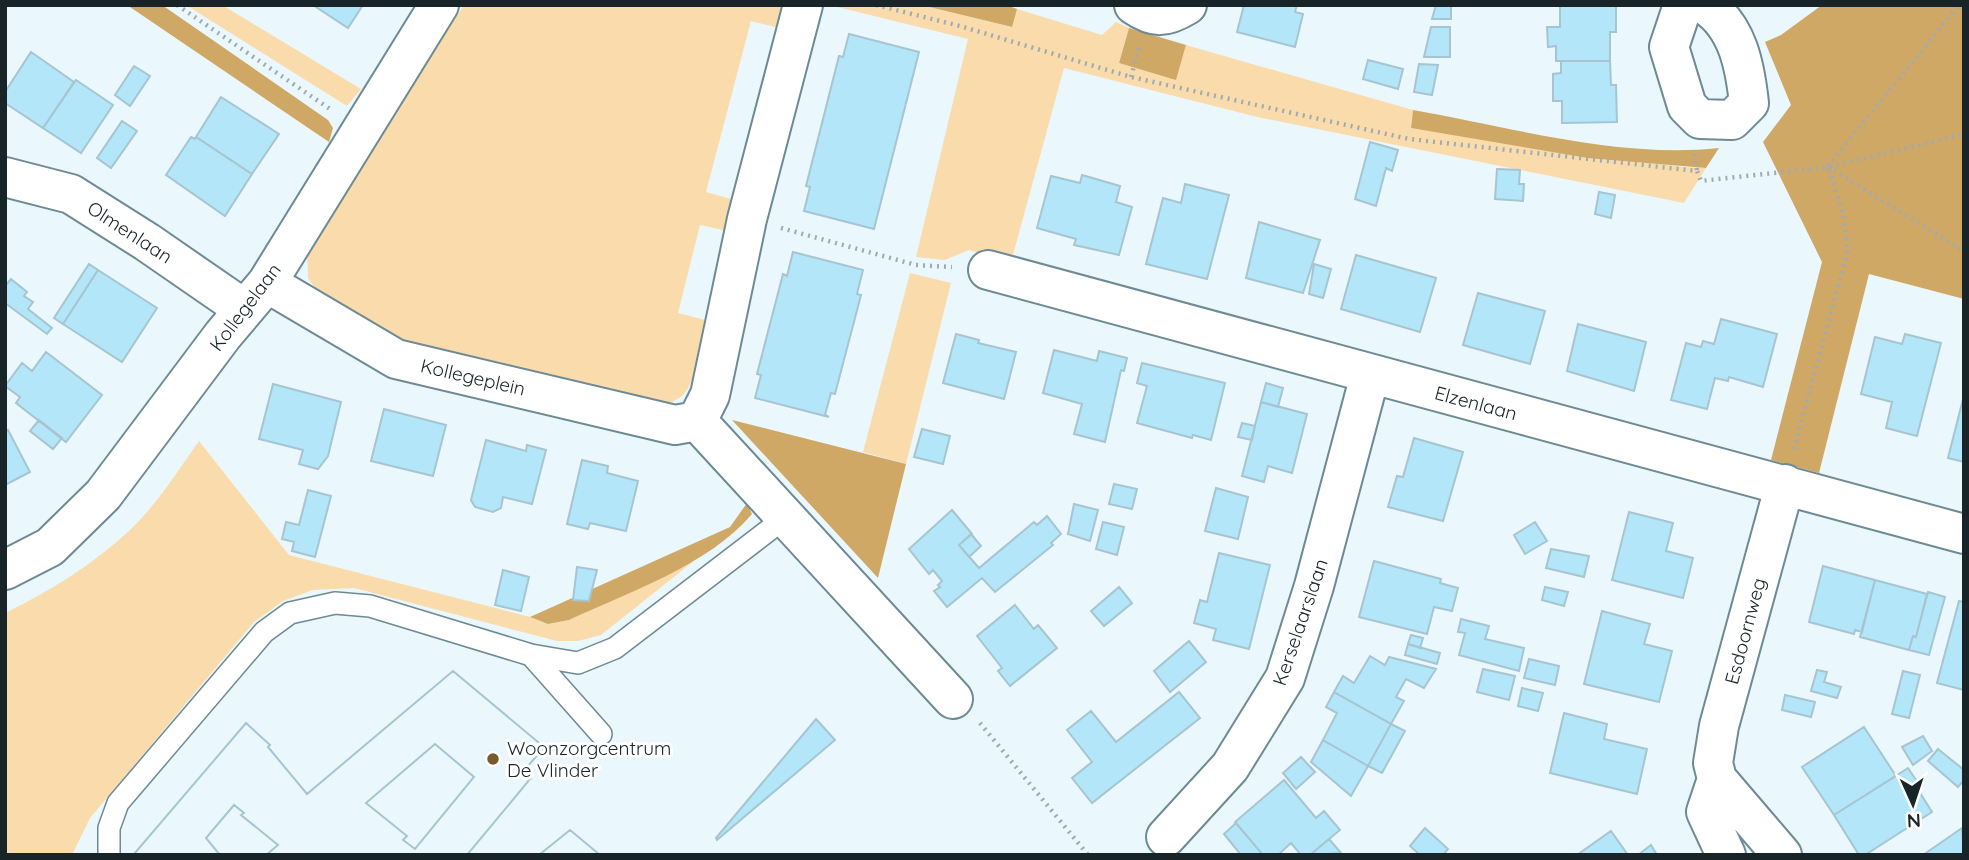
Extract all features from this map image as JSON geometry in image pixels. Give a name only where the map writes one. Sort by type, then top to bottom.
[{"type":"street","name":"Kollegelaan","points":[[5,570],[50,547],[103,495],[256,296],[439,5]]},
{"type":"street","points":[[803,5],[747,219],[710,395],[697,421],[953,699]]},
{"type":"street","points":[[1134,5],[1150,14],[1169,16],[1187,5]]},
{"type":"street","points":[[1683,5],[1670,47],[1687,106],[1700,119],[1732,120],[1749,103],[1746,75],[1735,38],[1714,11],[1705,5]]},
{"type":"street","name":"Olmenlaan","points":[[5,177],[71,194],[147,242],[256,296]]},
{"type":"street","name":"Elzenlaan","points":[[988,270],[1964,534]]},
{"type":"street","name":"Kollegeplein","points":[[256,296],[396,359],[675,425],[697,421]]},
{"type":"street","name":"Kerselaarslaan","points":[[1166,837],[1230,768],[1285,678],[1314,586],[1370,375]]},
{"type":"street","name":"Esdoornweg","points":[[1726,855],[1706,812],[1717,779],[1713,763],[1719,726],[1785,484]]},
{"type":"street","points":[[1717,779],[1782,855]]},
{"type":"lane","points":[[109,855],[109,828],[118,803],[264,632],[290,613],[335,603],[370,606],[531,655],[578,663],[615,648],[786,517]]},
{"type":"lane","points":[[531,655],[601,734]]},
{"type":"lane","points":[[571,700],[578,663]]},
{"type":"path","points":[[177,5],[360,130]]},
{"type":"path","points":[[876,5],[960,26],[1130,77],[1409,139],[1697,171],[1701,181],[1828,167],[1964,134]]},
{"type":"path","points":[[1828,167],[1959,5]]},
{"type":"path","points":[[1828,167],[1964,251]]},
{"type":"path","points":[[1785,484],[1848,250],[1842,209],[1828,167]]},
{"type":"path","points":[[747,219],[916,265],[988,270]]},
{"type":"path","points":[[953,699],[976,719],[1088,855]]},
{"type":"shaded area","points":[[127,5],[162,5],[328,120],[333,128],[329,142]]},
{"type":"shaded area","points":[[186,5],[222,5],[361,89],[347,106]]},
{"type":"shaded area","points":[[464,5],[788,5],[783,29],[751,21],[706,192],[738,201],[728,231],[700,225],[678,313],[705,320],[698,361],[691,381],[687,390],[677,399],[661,405],[403,344],[322,298],[308,278],[307,249],[312,235]]},
{"type":"shaded area","points":[[829,5],[921,5],[1011,27],[1017,9],[1102,35],[1116,22],[1129,28],[1119,63],[1176,79],[1186,45],[1413,110],[1411,128],[1706,168],[1684,203],[1257,117],[1064,68],[1011,262],[969,250],[945,260],[916,257],[968,39]]},
{"type":"shaded area","points":[[921,5],[1006,5],[1017,9],[1012,27]]},
{"type":"shaded area","points":[[1822,5],[1964,5],[1964,299],[1869,274],[1819,473],[1771,460],[1822,262],[1763,142],[1791,105],[1765,42],[1781,35]]},
{"type":"shaded area","points":[[1129,28],[1186,45],[1176,80],[1119,63]]},
{"type":"shaded area","points":[[1413,110],[1605,145],[1682,150],[1719,148],[1706,168],[1588,158],[1411,128]]},
{"type":"shaded area","points":[[910,273],[951,283],[906,464],[863,452]]},
{"type":"shaded area","points":[[732,420],[906,464],[878,578]]},
{"type":"shaded area","points":[[199,441],[289,555],[530,617],[548,624],[569,620],[694,561],[601,635],[578,641],[557,641],[354,588],[313,590],[283,601],[254,622],[90,818],[72,855],[5,855],[5,613],[71,576],[130,530],[158,498]]},
{"type":"shaded area","points":[[747,503],[752,514],[734,532],[714,548],[667,576],[569,620],[548,624],[530,617],[730,527]]},
{"type":"building","points":[[313,5],[363,5],[348,28]]},
{"type":"building","points":[[1244,5],[1297,5],[1295,12],[1303,14],[1295,47],[1237,32]]},
{"type":"building","points":[[1436,5],[1451,5],[1451,19],[1432,19]]},
{"type":"building","points":[[1560,5],[1616,5],[1616,32],[1610,32],[1610,61],[1556,61],[1556,46],[1548,47],[1547,27],[1560,27]]},
{"type":"building","points":[[1431,27],[1450,27],[1450,57],[1424,57]]},
{"type":"building","points":[[849,34],[919,52],[874,229],[804,211],[810,187],[806,186],[839,56],[843,57]]},
{"type":"building","points":[[31,52],[74,82],[43,128],[5,103],[5,92]]},
{"type":"building","points":[[1368,60],[1403,69],[1398,89],[1363,79]]},
{"type":"building","points":[[1561,61],[1610,61],[1611,85],[1616,85],[1617,122],[1562,123],[1562,101],[1553,101],[1553,74],[1561,73]]},
{"type":"building","points":[[1419,64],[1438,65],[1432,95],[1414,92]]},
{"type":"building","points":[[134,66],[150,76],[130,106],[115,95]]},
{"type":"building","points":[[76,80],[113,105],[81,153],[43,128]]},
{"type":"building","points":[[221,97],[279,134],[252,174],[196,137]]},
{"type":"building","points":[[122,121],[137,131],[111,168],[97,158]]},
{"type":"building","points":[[191,137],[196,137],[252,174],[225,216],[166,175]]},
{"type":"building","points":[[1370,142],[1398,150],[1392,171],[1386,168],[1376,206],[1355,199]]},
{"type":"building","points":[[1497,169],[1520,170],[1519,184],[1524,184],[1523,201],[1495,199]]},
{"type":"building","points":[[1082,175],[1120,186],[1116,202],[1132,207],[1119,255],[1074,245],[1076,239],[1037,228],[1051,176],[1080,183]]},
{"type":"building","points":[[1185,184],[1229,195],[1207,279],[1146,264],[1163,198],[1181,203]]},
{"type":"building","points":[[1599,192],[1615,195],[1611,218],[1595,214]]},
{"type":"building","points":[[1259,222],[1320,240],[1303,293],[1246,278]]},
{"type":"building","points":[[793,252],[863,270],[857,294],[861,295],[835,394],[831,393],[825,415],[829,417],[755,398],[761,375],[757,374],[783,274],[787,276]]},
{"type":"building","points":[[1356,255],[1436,278],[1420,332],[1341,309]]},
{"type":"building","points":[[89,264],[98,270],[63,324],[54,318]]},
{"type":"building","points":[[1314,264],[1331,269],[1323,298],[1309,294]]},
{"type":"building","points":[[98,270],[157,308],[122,362],[63,324]]},
{"type":"building","points":[[11,279],[27,292],[24,296],[33,302],[28,309],[52,328],[47,334],[5,303],[5,286]]},
{"type":"building","points":[[1478,293],[1545,311],[1530,364],[1463,345]]},
{"type":"building","points":[[1721,319],[1777,334],[1763,387],[1729,377],[1728,381],[1715,378],[1707,409],[1671,400],[1686,343],[1701,347],[1703,341],[1714,344]]},
{"type":"building","points":[[1578,324],[1646,342],[1634,391],[1567,371]]},
{"type":"building","points":[[956,334],[979,340],[978,343],[1016,352],[1004,399],[943,383]]},
{"type":"building","points":[[1905,334],[1941,343],[1917,436],[1886,428],[1892,402],[1861,394],[1875,337],[1902,344]]},
{"type":"building","points":[[1054,350],[1097,361],[1099,351],[1127,358],[1124,371],[1121,370],[1105,442],[1074,434],[1082,404],[1043,393]]},
{"type":"building","points":[[46,352],[102,395],[66,442],[16,403],[20,397],[5,386],[22,363],[32,371]]},
{"type":"building","points":[[1142,363],[1225,383],[1211,440],[1193,435],[1192,438],[1137,423],[1147,386],[1137,383]]},
{"type":"building","points":[[1266,383],[1283,388],[1278,407],[1261,402]]},
{"type":"building","points":[[273,384],[341,402],[328,456],[318,469],[299,464],[303,450],[259,439]]},
{"type":"building","points":[[1964,395],[1964,462],[1948,458]]},
{"type":"building","points":[[1261,402],[1307,414],[1292,473],[1268,466],[1264,482],[1242,476]]},
{"type":"building","points":[[384,409],[446,425],[433,476],[371,461]]},
{"type":"building","points":[[39,420],[62,438],[53,449],[30,431]]},
{"type":"building","points":[[1242,423],[1255,426],[1252,440],[1238,437]]},
{"type":"building","points":[[922,429],[950,436],[943,464],[914,457]]},
{"type":"building","points":[[8,430],[30,472],[5,485],[5,432]]},
{"type":"building","points":[[1414,438],[1463,452],[1443,521],[1388,507],[1397,476],[1403,477]]},
{"type":"building","points":[[486,440],[526,451],[527,445],[546,450],[532,504],[503,497],[501,508],[493,512],[475,507],[471,500]]},
{"type":"building","points":[[582,460],[608,466],[607,473],[638,481],[626,531],[590,523],[588,529],[567,524]]},
{"type":"building","points":[[1114,484],[1137,489],[1132,509],[1109,504]]},
{"type":"building","points":[[1216,488],[1248,497],[1238,539],[1205,531]]},
{"type":"building","points":[[308,490],[331,496],[315,557],[292,551],[294,542],[282,539],[286,522],[299,525]]},
{"type":"building","points":[[1074,504],[1098,510],[1090,541],[1068,534]]},
{"type":"building","points":[[952,510],[972,534],[959,545],[979,568],[1034,522],[1037,525],[1047,516],[1061,534],[1051,543],[1053,545],[995,592],[982,578],[947,607],[934,591],[940,587],[938,585],[942,581],[933,570],[929,574],[909,549]]},
{"type":"building","points":[[1629,512],[1673,523],[1666,551],[1693,558],[1683,598],[1612,580]]},
{"type":"building","points":[[1103,522],[1124,527],[1117,555],[1096,549]]},
{"type":"building","points":[[1535,522],[1547,541],[1525,554],[1514,535]]},
{"type":"building","points":[[971,534],[981,546],[969,557],[959,545]]},
{"type":"building","points":[[1551,549],[1589,556],[1584,577],[1546,568]]},
{"type":"building","points":[[1219,553],[1270,565],[1249,649],[1213,640],[1216,629],[1194,623],[1200,600],[1207,602]]},
{"type":"building","points":[[1374,561],[1441,579],[1440,583],[1458,588],[1452,611],[1434,607],[1427,634],[1359,617]]},
{"type":"building","points":[[1823,566],[1875,580],[1862,632],[1855,630],[1854,634],[1809,622]]},
{"type":"building","points":[[577,567],[597,570],[589,601],[573,600]]},
{"type":"building","points":[[503,570],[529,577],[521,611],[495,605]]},
{"type":"building","points":[[1875,580],[1927,594],[1916,637],[1913,636],[1909,650],[1860,637]]},
{"type":"building","points":[[1119,587],[1132,603],[1104,626],[1091,611]]},
{"type":"building","points":[[1545,587],[1568,592],[1564,606],[1542,600]]},
{"type":"building","points":[[1928,592],[1945,597],[1929,655],[1909,650],[1913,636],[1916,637]]},
{"type":"building","points":[[1959,601],[1964,602],[1964,690],[1937,683]]},
{"type":"building","points":[[1015,605],[1034,629],[1038,625],[1057,648],[1010,686],[998,671],[1002,668],[977,636]]},
{"type":"building","points":[[1602,611],[1650,624],[1644,644],[1672,651],[1659,702],[1584,684]]},
{"type":"building","points":[[1461,619],[1489,626],[1485,639],[1524,648],[1519,671],[1459,655],[1465,633],[1458,632]]},
{"type":"building","points":[[1411,635],[1423,638],[1420,648],[1408,644]]},
{"type":"building","points":[[1189,641],[1206,662],[1170,692],[1154,671]]},
{"type":"building","points":[[1408,644],[1440,653],[1437,664],[1405,655]]},
{"type":"building","points":[[1370,656],[1385,665],[1389,657],[1436,669],[1424,688],[1406,679],[1396,697],[1404,701],[1391,724],[1334,692],[1343,676],[1354,683]]},
{"type":"building","points":[[1529,659],[1559,666],[1555,685],[1524,678]]},
{"type":"building","points":[[1483,669],[1515,676],[1509,700],[1477,692]]},
{"type":"building","points":[[1817,670],[1827,672],[1824,682],[1841,687],[1837,698],[1811,691]]},
{"type":"building","name":"Woonzorgcentrum De Vlinder","points":[[453,671],[544,747],[523,772],[531,778],[467,855],[266,855],[278,845],[241,815],[244,813],[234,805],[206,838],[220,855],[134,854],[246,723],[270,745],[268,747],[307,794]],"holes":[[[435,744],[474,777],[415,849],[403,840],[407,836],[366,803]]]},
{"type":"building","name":"Woonzorgcentrum De Vlinder","points":[[453,671],[544,747],[523,772],[531,778],[467,855],[266,855],[278,845],[241,815],[244,813],[234,805],[206,838],[220,855],[134,854],[246,723],[270,745],[268,747],[307,794]],"holes":[[[435,744],[474,777],[415,849],[403,840],[407,836],[366,803]]]},
{"type":"building","points":[[1903,671],[1920,675],[1909,718],[1892,714]]},
{"type":"building","points":[[1522,688],[1543,693],[1538,711],[1518,706]]},
{"type":"building","points":[[1179,692],[1200,718],[1092,803],[1072,778],[1092,762],[1067,730],[1091,711],[1116,742]]},
{"type":"building","points":[[1334,692],[1391,724],[1368,766],[1323,740],[1337,713],[1326,707]]},
{"type":"building","points":[[1785,695],[1815,702],[1811,717],[1782,710]]},
{"type":"building","points":[[1564,713],[1607,724],[1604,739],[1647,749],[1637,794],[1550,773]]},
{"type":"building","points":[[816,719],[835,740],[717,840],[716,838]]},
{"type":"building","points":[[1391,724],[1405,731],[1382,773],[1368,766]]},
{"type":"building","points":[[1864,727],[1896,776],[1834,815],[1802,767]]},
{"type":"building","points":[[1923,736],[1932,751],[1913,765],[1902,747]]},
{"type":"building","points":[[1323,740],[1368,766],[1351,796],[1311,762]]},
{"type":"building","points":[[1938,749],[1964,770],[1964,780],[1958,787],[1928,761]]},
{"type":"building","points":[[1301,757],[1315,772],[1296,789],[1283,773]]},
{"type":"building","points":[[1908,768],[1932,812],[1865,855],[1859,855],[1834,815]]},
{"type":"building","points":[[1284,780],[1316,818],[1324,811],[1340,830],[1310,855],[1301,855],[1291,843],[1278,855],[1263,855],[1235,822]]},
{"type":"building","points":[[1236,823],[1263,855],[1241,855],[1224,834]]},
{"type":"building","points":[[1425,828],[1448,849],[1443,855],[1420,855],[1410,846]]},
{"type":"building","points":[[1962,828],[1964,855],[1923,855]]},
{"type":"building","name":"Woonzorgcentrum De Vlinder","points":[[570,830],[600,855],[539,855]]},
{"type":"building","name":"Woonzorgcentrum De Vlinder","points":[[570,830],[600,855],[539,855]]},
{"type":"building","points":[[1611,831],[1628,855],[1577,855]]},
{"type":"building","points":[[1329,839],[1341,853],[1310,855]]},
{"type":"building","points":[[1651,845],[1657,855],[1638,855]]},
{"type":"place","name":"Woonzorgcentrum De Vlinder","points":[[493,759]]}]
